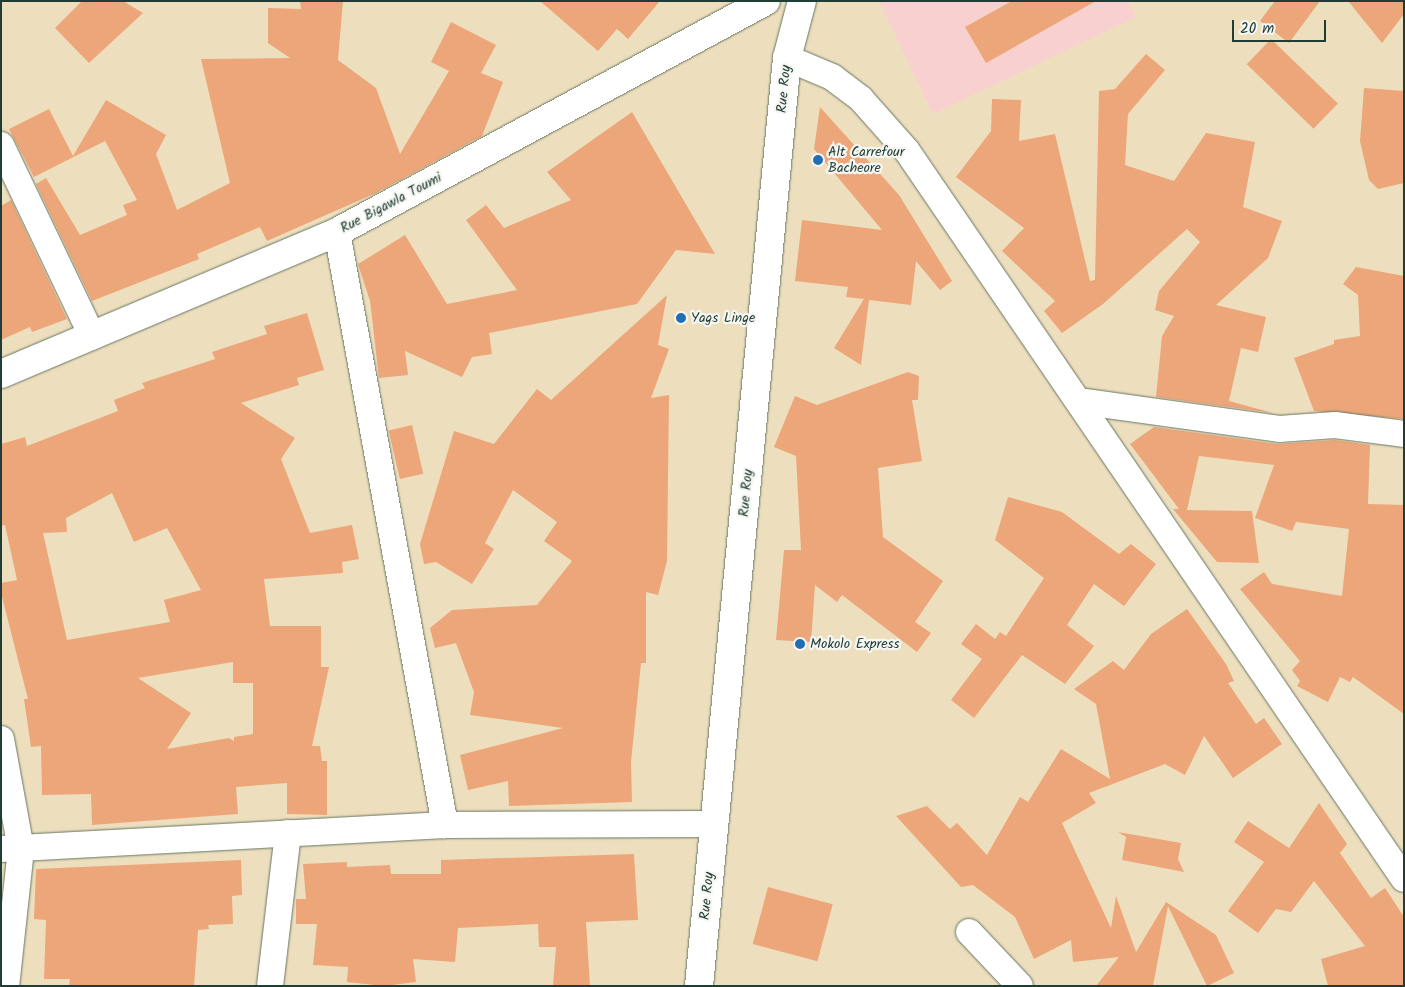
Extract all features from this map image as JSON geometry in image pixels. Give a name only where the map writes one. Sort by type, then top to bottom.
[{"type":"main road","name":"Rue Bigawla Toumi","points":[[1,374],[337,232],[766,1]]},
{"type":"main road","name":"Rue Roy","points":[[699,986],[787,58],[802,1]]},
{"type":"street","points":[[787,58],[832,77],[861,99],[907,151],[1404,879]]},
{"type":"street","points":[[1,145],[92,336]]},
{"type":"street","points":[[337,232],[445,825]]},
{"type":"street","points":[[1078,401],[1279,429],[1335,425],[1404,434]]},
{"type":"street","points":[[1,739],[11,849],[6,986]]},
{"type":"street","points":[[11,849],[445,825],[714,824]]},
{"type":"street","points":[[270,986],[288,833]]},
{"type":"street","points":[[969,932],[1020,986]]},
{"type":"shaded area","points":[[879,1],[1128,1],[1136,17],[933,114]]},
{"type":"building","points":[[82,1],[123,1],[143,13],[89,63],[55,28]]},
{"type":"building","points":[[300,1],[343,1],[338,60],[376,88],[400,154],[449,71],[431,62],[451,22],[496,45],[481,73],[503,82],[482,136],[376,193],[267,241],[260,227],[197,254],[199,259],[92,301],[36,184],[46,178],[80,235],[127,215],[123,205],[137,200],[105,141],[34,177],[9,129],[49,109],[73,156],[106,100],[166,135],[156,154],[177,210],[230,183],[201,59],[290,58],[268,43],[268,8],[301,9]]},
{"type":"building","points":[[540,1],[660,1],[628,39],[617,29],[598,51]]},
{"type":"building","points":[[1012,1],[1096,1],[986,63],[965,27]]},
{"type":"building","points":[[1275,1],[1320,1],[1289,43],[1260,21]]},
{"type":"building","points":[[1348,1],[1404,1],[1404,14],[1382,43]]},
{"type":"building","points":[[1271,39],[1338,104],[1314,129],[1247,64]]},
{"type":"building","points":[[1146,54],[1165,70],[1128,114],[1125,165],[1174,181],[1206,133],[1255,142],[1243,207],[1282,221],[1268,258],[1216,305],[1266,317],[1258,352],[1241,348],[1229,401],[1273,413],[1156,397],[1162,336],[1174,316],[1155,310],[1159,291],[1200,242],[1187,229],[1103,304],[1062,333],[1044,311],[1055,301],[1002,251],[1024,228],[956,177],[991,131],[992,99],[1021,100],[1019,141],[1055,134],[1090,281],[1095,280],[1099,91],[1115,89]]},
{"type":"building","points":[[1364,88],[1404,91],[1404,183],[1378,189],[1369,180],[1360,141]]},
{"type":"building","points":[[820,107],[899,195],[952,281],[940,290],[916,261],[911,305],[869,300],[861,365],[834,348],[864,299],[846,297],[848,287],[795,281],[802,220],[882,230],[814,149]]},
{"type":"building","points":[[632,112],[715,254],[676,250],[637,304],[489,333],[492,354],[472,357],[462,377],[405,351],[408,375],[379,378],[370,301],[358,264],[405,235],[447,304],[517,290],[466,220],[486,205],[504,228],[571,200],[547,172]]},
{"type":"building","points":[[11,200],[67,319],[32,332],[30,327],[1,340],[1,206]]},
{"type":"building","points":[[1356,267],[1404,276],[1404,419],[1314,411],[1294,358],[1334,344],[1334,340],[1360,336],[1358,295],[1343,284]]},
{"type":"building","points":[[667,295],[658,345],[669,349],[651,398],[669,395],[667,561],[658,595],[646,592],[646,663],[641,663],[631,762],[632,802],[509,806],[508,781],[468,790],[460,755],[563,728],[470,715],[474,692],[456,643],[435,648],[430,628],[452,610],[537,605],[572,561],[544,541],[557,522],[513,490],[485,543],[494,549],[472,584],[436,562],[424,564],[420,544],[454,431],[494,444],[537,389],[551,400]]},
{"type":"building","points":[[307,313],[324,370],[297,378],[299,385],[241,403],[295,438],[281,459],[310,533],[352,525],[359,559],[342,562],[343,573],[264,579],[270,626],[321,626],[321,667],[329,667],[312,746],[320,746],[322,761],[327,761],[327,815],[287,814],[287,783],[236,787],[238,814],[92,825],[91,794],[42,795],[41,746],[31,747],[24,699],[28,699],[1,593],[1,583],[17,580],[5,525],[1,526],[1,444],[25,437],[27,446],[118,411],[114,400],[145,388],[142,383],[215,359],[212,352],[267,334],[264,326]],"holes":[[[112,493],[134,542],[167,528],[201,590],[164,600],[170,622],[67,640],[43,533],[67,532],[66,518]],[[233,662],[233,683],[253,683],[253,734],[234,737],[234,741],[229,738],[167,749],[191,713],[138,678]]]},
{"type":"building","points":[[908,372],[919,376],[918,400],[912,400],[922,461],[878,468],[883,537],[943,581],[915,622],[931,633],[917,652],[842,595],[837,602],[815,585],[811,642],[776,640],[784,550],[801,550],[796,456],[774,447],[795,396],[817,405]]},
{"type":"building","points":[[412,425],[423,474],[400,479],[389,430]]},
{"type":"building","points":[[1154,427],[1277,444],[1335,440],[1370,445],[1368,504],[1404,505],[1404,714],[1353,677],[1350,682],[1340,677],[1328,702],[1297,686],[1300,681],[1292,670],[1300,661],[1240,589],[1264,572],[1272,584],[1342,596],[1349,529],[1296,522],[1292,531],[1255,518],[1274,465],[1199,456],[1187,510],[1252,511],[1259,563],[1217,562],[1173,509],[1179,509],[1130,444]]},
{"type":"building","points":[[1008,497],[1062,512],[1119,554],[1131,544],[1156,564],[1124,606],[1094,584],[1067,625],[1094,646],[1065,684],[1022,655],[974,718],[951,700],[982,659],[961,644],[976,624],[995,639],[1000,632],[1006,636],[1044,578],[995,540]]},
{"type":"building","points":[[1187,609],[1226,664],[1234,681],[1228,683],[1256,724],[1264,718],[1282,744],[1233,778],[1204,736],[1185,775],[1165,764],[1089,793],[1096,803],[1062,823],[1111,928],[1116,896],[1136,952],[1166,902],[1216,935],[1234,973],[1207,986],[1168,906],[1153,986],[1096,986],[1119,957],[1073,962],[1071,940],[1034,959],[1015,917],[973,885],[961,887],[896,816],[927,806],[950,829],[957,823],[987,855],[1020,797],[1028,802],[1061,749],[1110,779],[1096,704],[1074,689],[1113,661],[1124,670],[1151,634]]},
{"type":"building","points":[[1319,803],[1347,844],[1340,853],[1371,898],[1385,888],[1404,917],[1404,986],[1328,986],[1321,959],[1365,946],[1314,881],[1291,912],[1276,909],[1258,933],[1228,911],[1264,862],[1234,842],[1248,821],[1289,848]]},
{"type":"building","points":[[1118,832],[1181,843],[1178,859],[1184,872],[1122,860],[1126,837]]},
{"type":"building","points":[[634,854],[638,920],[586,922],[590,986],[553,986],[556,947],[539,947],[538,924],[458,928],[455,962],[413,959],[416,982],[384,986],[347,982],[348,967],[313,965],[317,924],[296,924],[296,899],[306,899],[303,864],[347,862],[347,867],[390,865],[391,874],[441,874],[441,860]]},
{"type":"building","points":[[241,860],[242,895],[232,896],[233,924],[208,925],[209,929],[198,930],[194,986],[69,986],[70,979],[44,979],[46,920],[34,919],[36,869]]},
{"type":"building","points":[[768,887],[833,904],[817,961],[753,944]]},
{"type":"place","name":"Alt Carrefour Bacheore","points":[[818,160]]},
{"type":"place","name":"Yags Linge","points":[[681,318]]},
{"type":"place","name":"Mokolo Express","points":[[800,644]]}]
